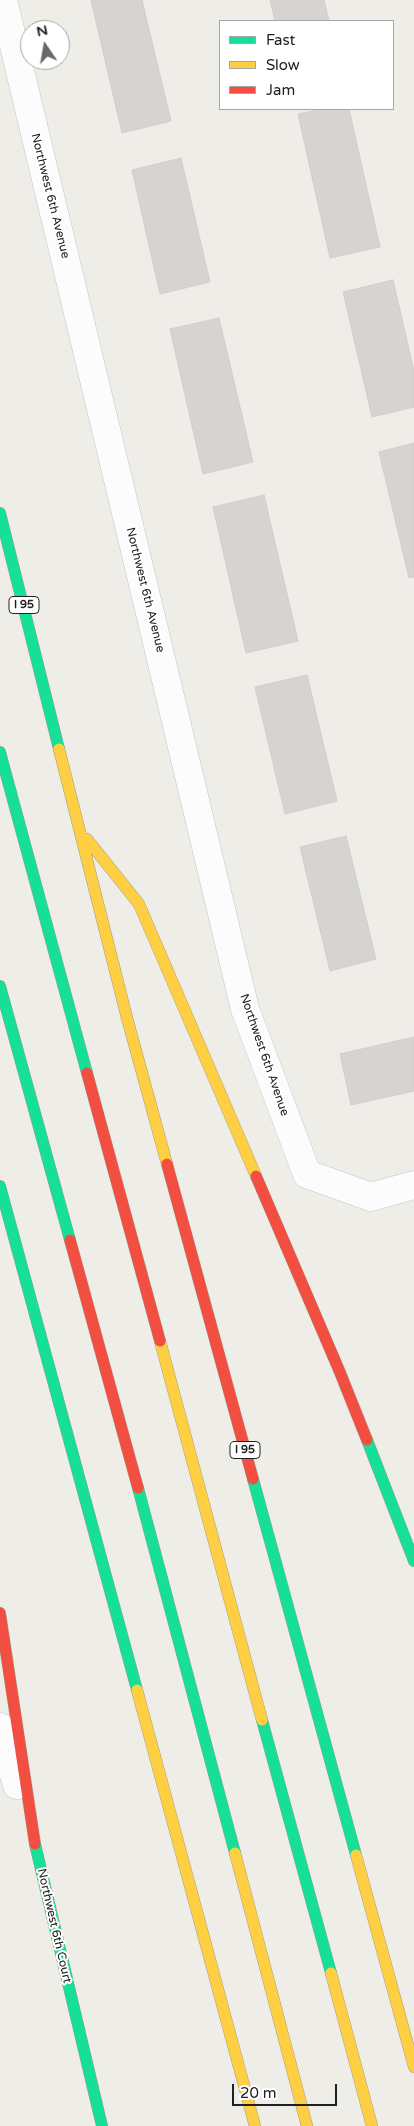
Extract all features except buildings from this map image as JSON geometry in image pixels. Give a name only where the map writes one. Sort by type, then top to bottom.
[{"type":"main road","name":"I 95","points":[[0,513],[127,1018],[414,2067]]},
{"type":"main road","points":[[0,752],[372,2126]]},
{"type":"main road","points":[[80,831],[139,904],[343,1379],[414,1561]]},
{"type":"main road","points":[[0,986],[146,1520],[307,2126]]},
{"type":"main road","points":[[0,1186],[255,2126]]},
{"type":"main road","points":[[0,1613],[35,1844]]},
{"type":"main road","name":"Northwest 6th Court","points":[[35,1844],[102,2126]]},
{"type":"street","name":"Northwest 6th Avenue","points":[[3,0],[245,1009],[307,1174],[371,1197],[414,1185]]},
{"type":"street","name":"Northwest 6th Court","points":[[0,1727],[35,1844]]},
{"type":"traffic: fast","points":[[0,513],[59,749]]},
{"type":"traffic: fast","points":[[0,752],[87,1073]]},
{"type":"traffic: fast","points":[[0,986],[70,1240]]},
{"type":"traffic: fast","points":[[0,1186],[137,1690]]},
{"type":"traffic: fast","points":[[367,1440],[414,1561]]},
{"type":"traffic: fast","points":[[253,1479],[356,1855]]},
{"type":"traffic: fast","points":[[138,1488],[235,1853]]},
{"type":"traffic: fast","points":[[262,1720],[331,1973]]},
{"type":"traffic: fast","points":[[35,1844],[102,2126]]},
{"type":"traffic: slow","points":[[59,749],[127,1018],[167,1164]]},
{"type":"traffic: slow","points":[[87,839],[139,904],[256,1176]]},
{"type":"traffic: slow","points":[[160,1341],[262,1720]]},
{"type":"traffic: slow","points":[[137,1690],[255,2126]]},
{"type":"traffic: slow","points":[[235,1853],[307,2126]]},
{"type":"traffic: slow","points":[[356,1855],[414,2067]]},
{"type":"traffic: slow","points":[[331,1973],[372,2126]]},
{"type":"traffic: jam","points":[[87,1073],[160,1341]]},
{"type":"traffic: jam","points":[[167,1164],[253,1479]]},
{"type":"traffic: jam","points":[[256,1176],[367,1440]]},
{"type":"traffic: jam","points":[[70,1240],[138,1488]]},
{"type":"traffic: jam","points":[[0,1613],[35,1844]]}]
